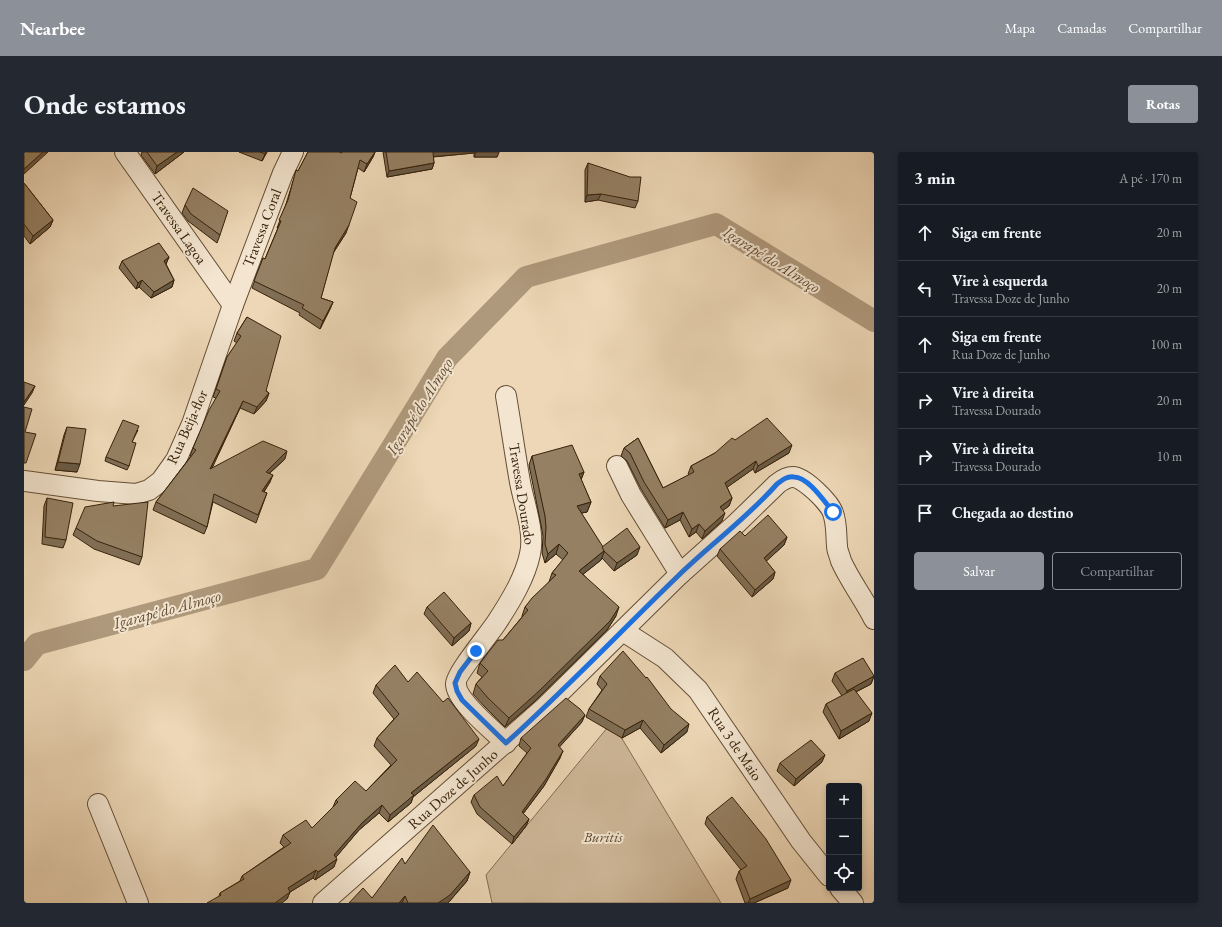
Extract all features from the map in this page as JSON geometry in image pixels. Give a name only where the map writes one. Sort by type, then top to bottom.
[{"type":"street","name":"Travessa Lagoa","points":[[125,152],[233,305]]},
{"type":"street","name":"Travessa Coral","points":[[233,305],[280,179],[294,152]]},
{"type":"street","name":"Rua Beija-flor","points":[[24,481],[98,491],[136,494],[149,490],[161,481],[176,460],[192,424],[233,305]]},
{"type":"street","name":"Travessa Dourado","points":[[506,396],[520,483],[531,537],[531,553],[523,576],[511,600],[493,628],[460,672],[455,683],[462,700],[506,743]]},
{"type":"street","points":[[617,466],[631,495],[680,574]]},
{"type":"street","name":"Rua Doze de Junho","points":[[323,903],[543,709],[680,574],[784,479],[794,477],[802,479],[810,485],[833,512],[836,528],[837,548],[847,573],[874,619]]},
{"type":"street","name":"Rua 3 de Maio","points":[[623,631],[665,658],[698,690],[801,841],[826,872]]},
{"type":"street","points":[[98,804],[138,903]]},
{"type":"street","points":[[843,891],[853,903]]},
{"type":"green space","name":"Buritis","points":[[612,722],[721,903],[492,903],[486,875]]},
{"type":"building","points":[[24,152],[43,152],[24,169]]},
{"type":"building","points":[[147,152],[177,152],[157,166]]},
{"type":"building","points":[[308,152],[375,152],[367,164],[360,160],[350,198],[357,202],[349,225],[335,248],[321,298],[333,302],[323,321],[302,308],[304,305],[254,281],[263,258],[265,259],[281,221],[279,220],[288,200],[296,170],[298,171]]},
{"type":"building","points":[[386,152],[433,152],[434,163],[389,171]]},
{"type":"building","points":[[588,163],[630,177],[641,177],[638,201],[601,194],[587,195]]},
{"type":"building","points":[[24,183],[53,220],[33,236],[24,224]]},
{"type":"building","points":[[193,188],[228,211],[220,235],[191,214],[185,205]]},
{"type":"building","points":[[159,243],[169,257],[164,261],[174,280],[154,292],[142,280],[138,283],[122,261]]},
{"type":"building","points":[[247,317],[281,336],[266,391],[269,393],[257,407],[243,401],[210,469],[263,441],[287,451],[266,472],[273,475],[262,491],[267,493],[258,515],[214,494],[207,527],[156,502],[196,450],[193,448],[209,410],[220,391],[216,389],[227,357],[241,336],[237,333]]},
{"type":"building","points":[[24,382],[35,386],[24,402]]},
{"type":"building","points":[[24,407],[32,409],[25,432],[36,434],[26,463],[24,463]]},
{"type":"building","points":[[767,418],[792,445],[758,466],[756,461],[725,483],[732,498],[720,507],[725,513],[705,531],[699,524],[692,529],[683,512],[668,520],[644,482],[630,453],[624,448],[638,438],[663,488],[694,472],[691,466],[715,453],[732,438],[735,440]]},
{"type":"building","points":[[123,420],[139,426],[132,442],[136,443],[129,466],[106,457]]},
{"type":"building","points":[[67,427],[86,429],[80,464],[58,462]]},
{"type":"building","points":[[572,445],[584,472],[579,474],[591,502],[577,506],[605,550],[579,571],[619,607],[610,621],[539,691],[509,718],[476,684],[488,671],[480,663],[498,640],[503,640],[528,610],[525,607],[532,598],[556,575],[552,573],[568,553],[559,544],[548,554],[545,544],[545,516],[532,456]]},
{"type":"building","points":[[47,498],[73,503],[66,540],[45,537]]},
{"type":"building","points":[[114,502],[113,506],[148,502],[142,557],[97,541],[76,528],[85,507]]},
{"type":"building","points":[[768,515],[787,537],[764,558],[775,572],[755,590],[720,549],[740,531],[745,536]]},
{"type":"building","points":[[627,528],[640,547],[617,563],[604,551],[602,547]]},
{"type":"building","points":[[444,592],[471,623],[454,638],[427,607]]},
{"type":"building","points":[[623,651],[646,678],[647,677],[671,709],[689,724],[664,745],[643,720],[625,730],[589,709],[607,684],[600,676]]},
{"type":"building","points":[[863,658],[874,676],[847,691],[835,673]]},
{"type":"building","points":[[395,665],[408,682],[417,672],[443,702],[448,698],[479,739],[411,793],[414,795],[390,815],[382,805],[362,823],[334,855],[337,859],[318,872],[316,870],[288,888],[290,892],[275,903],[207,903],[221,895],[220,893],[244,879],[242,876],[291,843],[283,835],[306,820],[312,828],[338,802],[336,800],[355,781],[366,791],[397,760],[377,738],[399,714],[376,685]]},
{"type":"building","points":[[854,689],[872,713],[841,731],[826,704]]},
{"type":"building","points":[[566,698],[585,715],[558,745],[563,751],[546,779],[522,812],[529,819],[514,837],[480,807],[474,795],[497,776],[503,786],[531,748],[521,738]]},
{"type":"building","points":[[811,740],[825,755],[796,779],[780,763]]},
{"type":"building","points":[[732,797],[766,839],[791,880],[750,899],[739,871],[747,866],[707,817]]},
{"type":"building","points":[[433,825],[470,872],[450,895],[438,903],[408,903],[405,896],[399,903],[349,903],[363,888],[372,898],[402,858],[405,864]]},
{"type":"waterway","name":"Igarapé do Almoço","points":[[24,660],[37,644],[317,569],[447,358],[526,277],[716,224],[874,321]]},
{"type":"route","points":[[476,651],[460,672],[455,683],[457,691],[462,700],[506,743],[543,709],[680,574],[784,479],[794,477],[802,479],[810,485],[833,512]]}]
